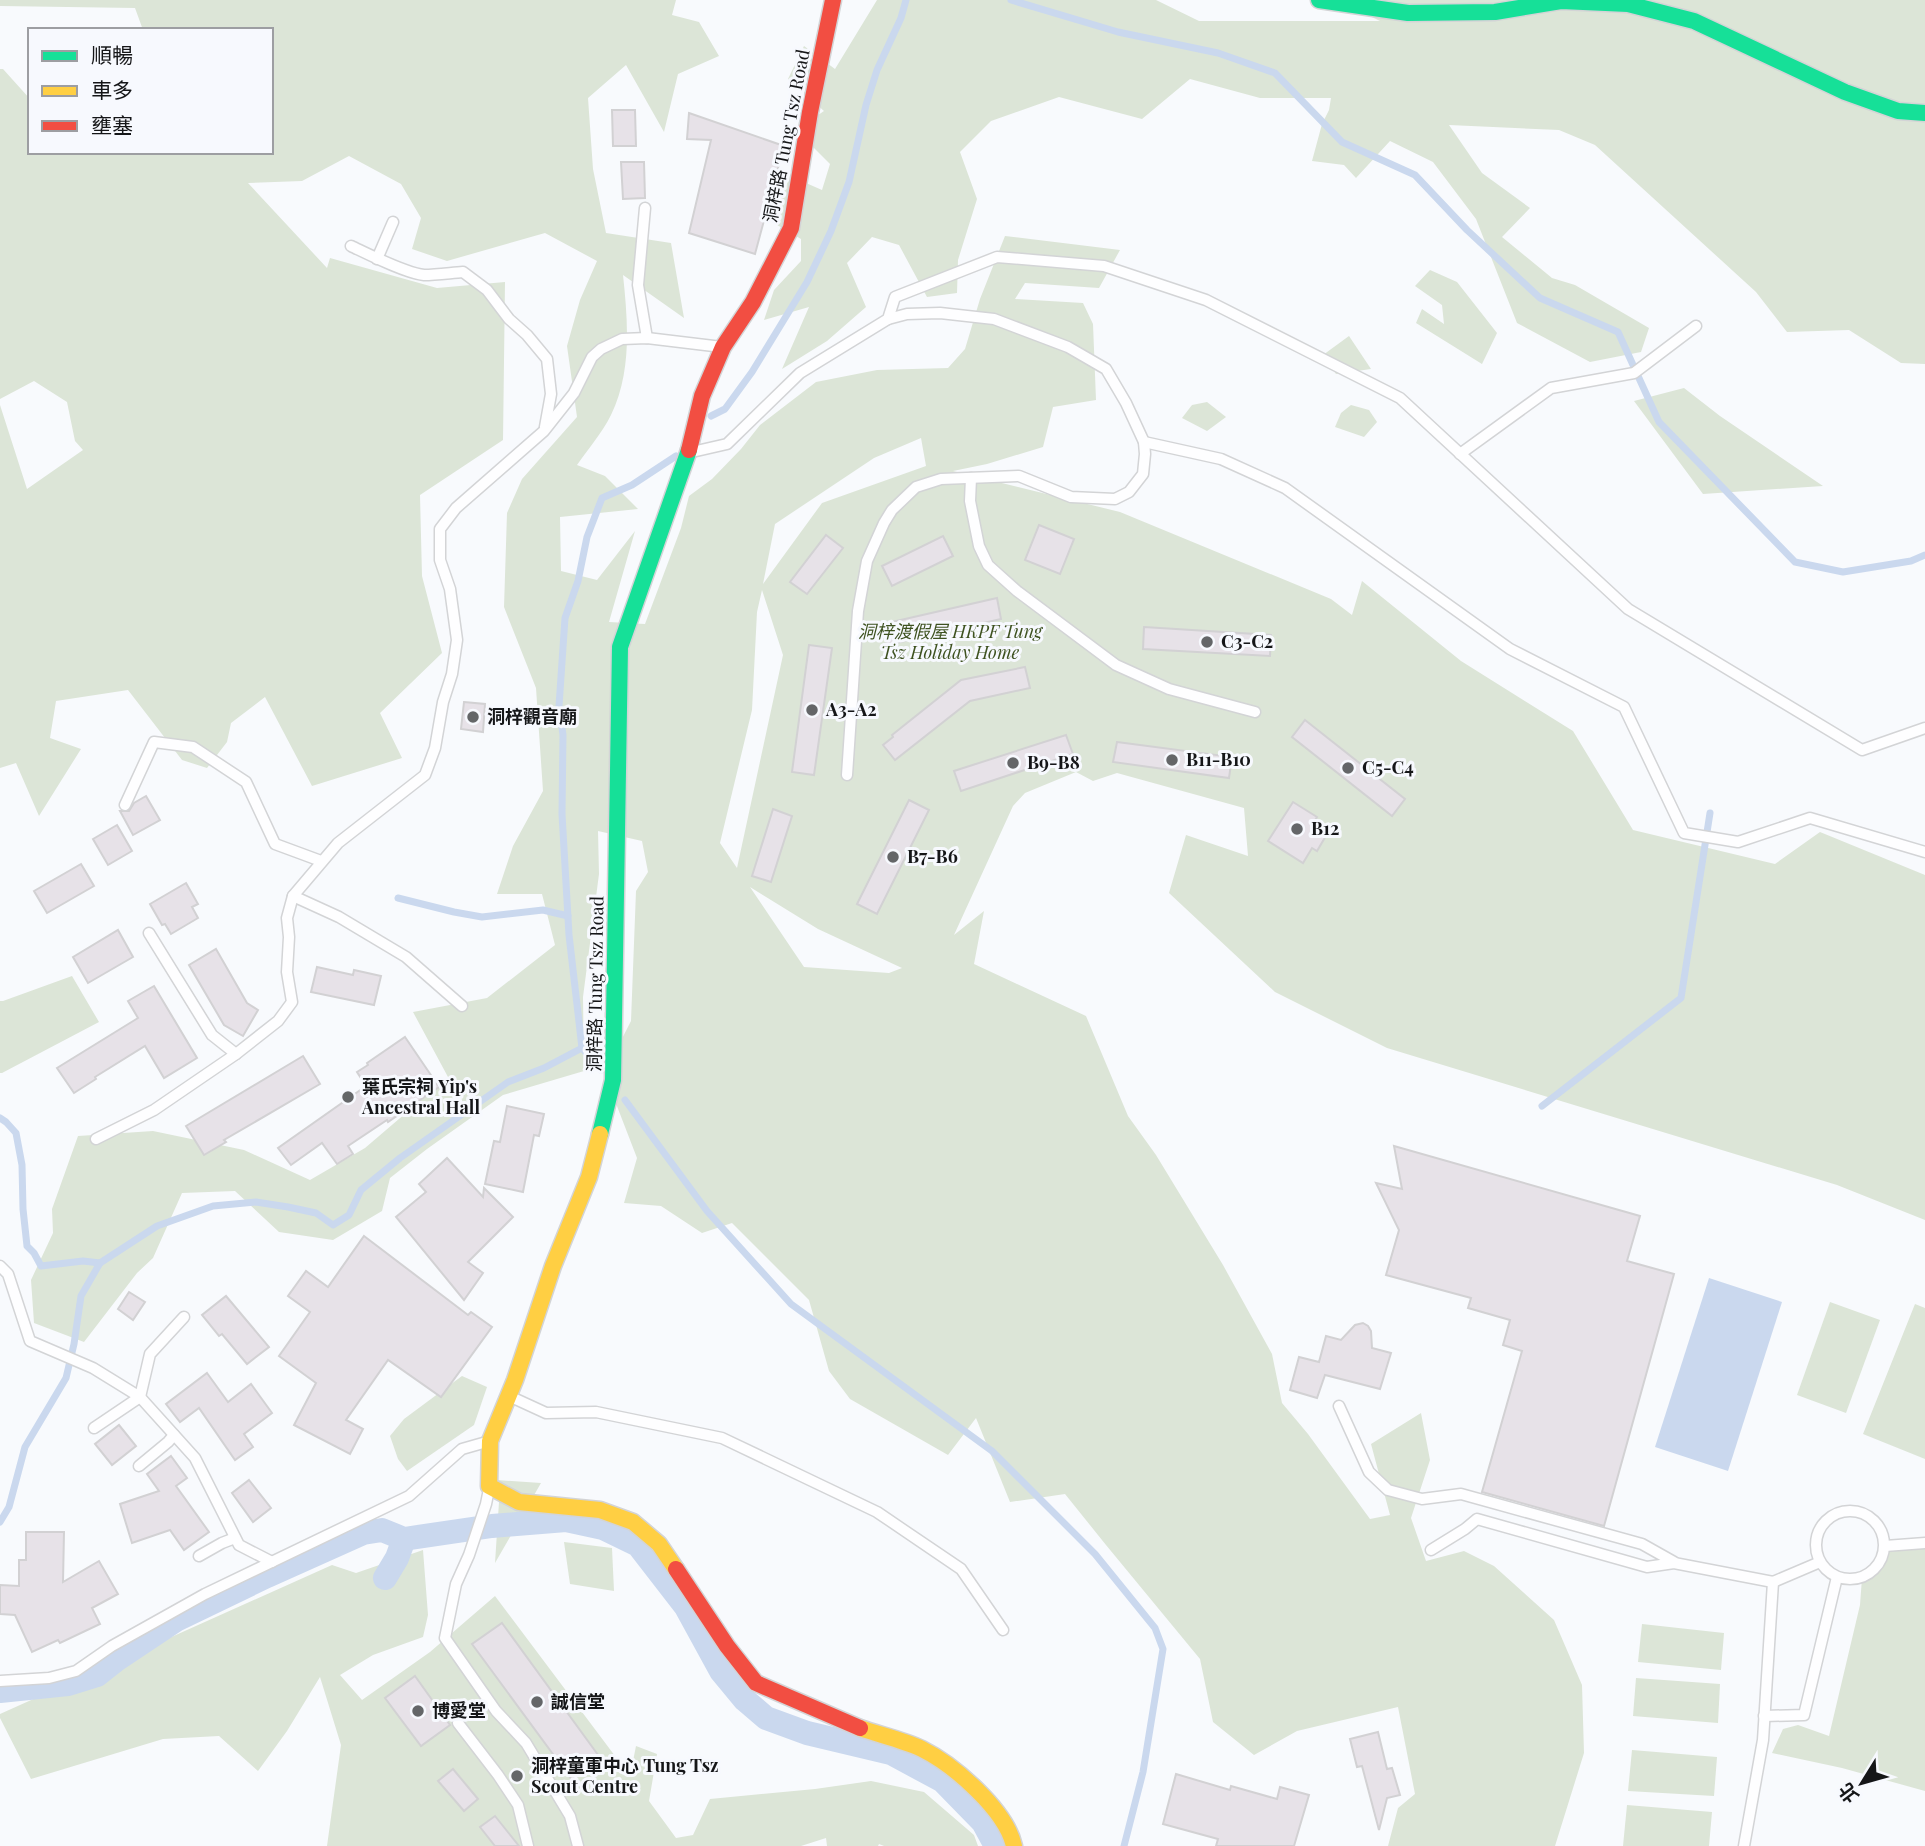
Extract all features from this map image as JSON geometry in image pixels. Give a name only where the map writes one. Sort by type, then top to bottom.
[{"type":"street","name":"洞梓路 Tung Tsz Road","points":[[489,1486],[490,1441],[509,1396],[553,1266],[589,1177],[613,1080],[620,647],[688,453],[702,396],[723,347],[752,302],[791,228],[810,112],[833,0]]},
{"type":"street","points":[[1319,0],[1408,13],[1495,12],[1561,1],[1628,4],[1694,21],[1845,92],[1898,111],[1925,113]]},
{"type":"street","points":[[489,1486],[519,1503],[600,1510],[632,1522],[659,1544],[727,1647],[756,1683],[849,1724],[922,1749],[961,1775],[994,1808],[1012,1837],[1014,1846]]},
{"type":"lane","points":[[645,208],[638,285],[647,338]]},
{"type":"lane","points":[[377,259],[393,222]]},
{"type":"lane","points":[[351,246],[377,259],[423,275],[463,272],[487,290],[509,319],[547,359],[551,394],[544,431]]},
{"type":"lane","points":[[888,319],[895,297],[997,257],[1104,266],[1206,300],[1400,398],[1628,609],[1862,750],[1925,728]]},
{"type":"lane","points":[[688,453],[727,444],[800,373],[888,319],[907,314],[940,313],[994,319],[1068,347],[1106,369],[1126,403],[1144,442],[1146,454],[1143,474],[1129,492],[1115,499],[1071,497],[1019,476],[941,479],[916,487],[892,510],[867,561],[858,611],[847,775]]},
{"type":"lane","points":[[1460,454],[1552,388],[1634,373],[1696,326]]},
{"type":"lane","points":[[96,1139],[153,1110],[236,1054],[278,1021],[292,1002],[287,972],[287,918],[293,896],[338,843],[425,775],[435,748],[457,640],[450,589],[440,560],[440,529],[456,508],[544,431],[574,393],[592,357],[601,349],[622,339],[647,338],[723,347]]},
{"type":"lane","points":[[1144,442],[1221,459],[1285,488],[1510,649],[1623,708],[1684,833],[1738,842],[1810,818],[1925,852]]},
{"type":"lane","points":[[971,478],[970,501],[979,546],[988,565],[1017,591],[1116,665],[1169,689],[1255,712]]},
{"type":"lane","points":[[125,805],[154,742],[193,747],[246,782],[275,844],[321,861]]},
{"type":"lane","points":[[293,896],[339,916],[406,957],[462,1006]]},
{"type":"lane","points":[[149,933],[212,1035],[236,1054]]},
{"type":"lane","points":[[0,1266],[8,1274],[30,1341],[93,1368],[140,1396],[195,1458],[239,1545],[272,1562]]},
{"type":"lane","points":[[94,1428],[140,1396],[150,1354],[184,1317]]},
{"type":"lane","points":[[509,1396],[546,1413],[596,1412],[722,1438],[877,1512],[951,1562],[961,1569],[1003,1630]]},
{"type":"lane","points":[[1339,1406],[1369,1472],[1388,1490],[1422,1499],[1461,1494],[1642,1544],[1674,1563]]},
{"type":"lane","points":[[139,1466],[174,1435]]},
{"type":"lane","points":[[0,1681],[49,1678],[76,1671],[112,1646],[205,1594],[409,1496],[462,1449],[490,1441]]},
{"type":"lane","points":[[489,1486],[486,1504],[469,1555],[456,1584],[445,1638],[496,1711],[526,1743],[570,1816],[578,1846]]},
{"type":"lane","points":[[1859,1512],[1869,1517],[1883,1535],[1885,1546],[1880,1563],[1863,1578],[1854,1580],[1837,1577],[1827,1571],[1820,1562],[1816,1540],[1826,1520],[1836,1514],[1859,1512]]},
{"type":"lane","points":[[1431,1550],[1477,1519],[1647,1567],[1674,1563],[1773,1581],[1820,1562]]},
{"type":"lane","points":[[199,1556],[235,1538]]},
{"type":"lane","points":[[1885,1546],[1925,1544]]},
{"type":"lane","points":[[1764,1716],[1804,1715],[1837,1577]]},
{"type":"lane","points":[[1745,1846],[1763,1740],[1773,1581]]},
{"type":"lane","points":[[458,1723],[518,1805],[528,1846]]},
{"type":"green space","name":"洞梓渡假屋 HKPF Tung Tsz Holiday Home","points":[[0,0],[676,0],[672,15],[699,22],[719,56],[678,74],[664,132],[626,65],[588,98],[593,169],[606,233],[671,243],[684,318],[623,275],[627,346],[618,399],[599,435],[577,465],[605,476],[638,509],[560,517],[561,571],[597,580],[635,531],[609,622],[645,624],[681,528],[689,496],[712,479],[760,425],[816,382],[877,370],[948,368],[965,349],[980,299],[1005,236],[1120,250],[1099,288],[1025,283],[1015,299],[1083,303],[1093,324],[1096,400],[1053,407],[1043,447],[953,471],[1120,512],[1331,599],[1352,615],[1362,581],[1461,661],[1573,731],[1633,830],[1775,864],[1820,832],[1925,875],[1925,1220],[1837,1185],[1387,1048],[1275,992],[1169,893],[1186,835],[1248,856],[1244,808],[1117,773],[1093,781],[1076,772],[1025,793],[1013,806],[954,935],[984,911],[974,964],[1086,1016],[1128,1116],[1156,1155],[1223,1265],[1272,1354],[1282,1403],[1370,1519],[1390,1515],[1371,1444],[1421,1413],[1430,1460],[1411,1518],[1426,1561],[1464,1551],[1494,1566],[1554,1620],[1582,1685],[1584,1753],[1555,1846],[1388,1846],[1398,1808],[1415,1794],[1398,1707],[1297,1731],[1254,1755],[1213,1722],[1200,1659],[1065,1494],[1010,1502],[976,1418],[948,1455],[850,1399],[829,1371],[809,1300],[732,1223],[702,1233],[661,1206],[624,1203],[637,1158],[606,1070],[631,1021],[636,891],[648,872],[642,841],[598,831],[599,874],[583,997],[584,1071],[503,1095],[390,1178],[382,1211],[333,1240],[279,1232],[235,1191],[182,1193],[153,1258],[137,1273],[84,1342],[34,1323],[31,1280],[53,1233],[52,1209],[78,1136],[153,1131],[244,1150],[310,1180],[365,1148],[448,1077],[413,1012],[487,998],[555,945],[542,894],[497,894],[513,846],[543,791],[536,688],[504,607],[507,513],[522,479],[577,417],[567,346],[580,300],[597,261],[545,233],[447,261],[412,249],[421,218],[401,184],[349,156],[302,181],[248,183],[327,268],[330,258],[437,288],[505,282],[503,440],[420,495],[422,576],[442,653],[380,713],[402,758],[312,786],[265,697],[231,723],[227,742],[207,768],[182,760],[128,690],[56,701],[50,738],[81,749],[39,816],[16,763],[0,768],[0,405],[27,489],[83,450],[75,441],[67,402],[34,381],[0,399],[0,69],[3,69],[28,97],[28,154],[273,154],[273,28],[142,28],[135,8],[0,6]],"holes":[[[921,438],[926,466],[822,503],[763,584],[775,524],[874,458]],[[762,590],[783,655],[737,868],[720,843],[752,710],[757,612]],[[750,887],[818,929],[902,968],[889,973],[804,967]]]},
{"type":"green space","points":[[877,0],[1156,0],[1199,21],[1380,21],[1337,0],[1925,0],[1925,364],[1901,363],[1849,330],[1787,332],[1756,292],[1595,145],[1559,130],[1449,125],[1482,173],[1530,208],[1502,237],[1552,278],[1575,285],[1649,328],[1641,352],[1590,362],[1517,323],[1476,219],[1433,162],[1390,141],[1356,178],[1344,165],[1312,161],[1331,98],[1260,98],[1190,79],[1142,119],[1059,97],[991,121],[960,152],[977,199],[958,260],[957,293],[927,297],[899,245],[872,237],[847,263],[866,307],[827,341],[782,369],[809,307],[764,320],[774,290],[801,261],[801,239],[772,222],[790,176],[822,190],[830,164],[796,130],[824,111],[788,79],[804,46],[835,69]]},
{"type":"green space","points":[[1430,270],[1457,282],[1497,333],[1482,364],[1416,323],[1422,309],[1444,324],[1442,305],[1415,286]]},
{"type":"green space","points":[[1349,336],[1371,369],[1336,374],[1323,355]]},
{"type":"green space","points":[[1684,388],[1720,416],[1823,486],[1703,494],[1634,401]]},
{"type":"green space","points":[[1207,402],[1226,417],[1207,431],[1182,418],[1192,405]]},
{"type":"green space","points":[[1351,405],[1369,410],[1377,422],[1364,437],[1335,427],[1341,413]]},
{"type":"green space","points":[[72,976],[99,1022],[0,1073],[0,1001]]},
{"type":"green space","points":[[1830,1302],[1880,1320],[1846,1413],[1797,1395]]},
{"type":"green space","points":[[1915,1304],[1925,1308],[1925,1459],[1863,1434]]},
{"type":"green space","points":[[462,1376],[487,1387],[474,1425],[407,1471],[398,1459],[390,1436],[404,1419]]},
{"type":"green space","points":[[497,1480],[541,1483],[495,1563],[499,1502]]},
{"type":"green space","points":[[564,1542],[612,1548],[614,1591],[570,1584]]},
{"type":"green space","points":[[1925,1543],[1925,1791],[1842,1768],[1772,1753],[1783,1729],[1798,1725],[1829,1736],[1860,1605],[1862,1578],[1878,1565],[1885,1546]]},
{"type":"green space","points":[[423,1550],[428,1615],[423,1637],[373,1655],[340,1675],[362,1700],[430,1652],[495,1596],[630,1776],[636,1746],[657,1754],[649,1801],[676,1838],[693,1835],[710,1799],[871,1781],[924,1792],[974,1835],[978,1846],[827,1846],[826,1838],[801,1846],[327,1846],[341,1745],[320,1677],[287,1731],[258,1771],[219,1736],[163,1739],[31,1779],[0,1718],[0,1714],[332,1565],[356,1573]]},
{"type":"green space","points":[[1642,1624],[1724,1633],[1721,1670],[1638,1662]]},
{"type":"green space","points":[[1636,1678],[1720,1684],[1718,1723],[1633,1716]]},
{"type":"green space","points":[[1632,1750],[1717,1757],[1714,1796],[1628,1791]]},
{"type":"green space","points":[[1627,1805],[1712,1812],[1709,1846],[1623,1846]]},
{"type":"water","points":[[1709,1278],[1782,1302],[1728,1471],[1655,1447]]},
{"type":"building","points":[[612,110],[635,110],[636,146],[613,146]]},
{"type":"building","points":[[689,113],[784,146],[755,254],[689,233],[711,140],[687,139]]},
{"type":"building","points":[[621,162],[644,162],[645,198],[623,199]]},
{"type":"building","points":[[1039,525],[1074,539],[1060,574],[1025,560]]},
{"type":"building","points":[[826,535],[843,548],[807,594],[790,582]]},
{"type":"building","points":[[943,536],[953,556],[892,586],[882,566]]},
{"type":"building","points":[[997,598],[1001,619],[887,645],[883,624]]},
{"type":"building","name":"C3-C2","points":[[1144,627],[1271,635],[1270,656],[1143,649]]},
{"type":"building","name":"A3-A2","points":[[809,645],[832,648],[814,775],[792,772]]},
{"type":"building","points":[[1025,667],[1030,688],[970,701],[895,760],[883,745],[961,680]]},
{"type":"building","name":"洞梓觀音廟","points":[[464,702],[485,704],[483,732],[461,729]]},
{"type":"building","name":"C5-C4","points":[[1305,720],[1405,799],[1392,816],[1292,737]]},
{"type":"building","name":"B9-B8","points":[[1066,735],[1073,754],[961,791],[954,771]]},
{"type":"building","name":"B11-B10","points":[[1117,742],[1232,757],[1229,778],[1113,762]]},
{"type":"building","points":[[146,796],[160,820],[133,835],[120,811],[129,811],[134,803]]},
{"type":"building","name":"B7-B6","points":[[909,800],[929,810],[877,914],[857,904]]},
{"type":"building","name":"B12","points":[[1293,802],[1317,817],[1312,825],[1327,834],[1317,851],[1312,848],[1303,863],[1268,841]]},
{"type":"building","points":[[773,809],[792,816],[771,882],[752,876]]},
{"type":"building","points":[[117,825],[132,851],[108,865],[93,839]]},
{"type":"building","points":[[81,864],[94,886],[47,913],[34,891]]},
{"type":"building","points":[[186,883],[198,904],[192,907],[198,918],[171,934],[165,924],[162,925],[150,904]]},
{"type":"building","points":[[118,930],[133,957],[88,983],[73,957]]},
{"type":"building","points":[[216,949],[247,1003],[258,1010],[243,1036],[224,1025],[189,965]]},
{"type":"building","points":[[317,967],[353,975],[354,970],[381,976],[374,1005],[311,992]]},
{"type":"building","points":[[154,986],[197,1058],[164,1078],[145,1046],[74,1093],[57,1068],[138,1018],[128,1001]]},
{"type":"building","points":[[405,1037],[439,1087],[348,1146],[353,1154],[337,1164],[322,1143],[291,1165],[278,1148],[366,1086],[357,1072]]},
{"type":"building","points":[[303,1056],[320,1084],[224,1140],[226,1142],[204,1155],[186,1126]]},
{"type":"building","points":[[507,1106],[544,1114],[539,1136],[534,1135],[523,1192],[485,1184],[494,1141],[500,1142]]},
{"type":"building","points":[[1394,1146],[1640,1216],[1627,1261],[1674,1274],[1604,1526],[1482,1492],[1522,1351],[1503,1345],[1510,1320],[1468,1308],[1471,1298],[1386,1275],[1399,1230],[1376,1183],[1402,1189]]},
{"type":"building","points":[[447,1158],[483,1197],[484,1188],[513,1217],[468,1262],[483,1273],[464,1300],[396,1217],[426,1192],[419,1184]]},
{"type":"building","points":[[364,1236],[468,1315],[471,1312],[492,1327],[441,1397],[388,1360],[346,1420],[363,1429],[350,1454],[294,1425],[316,1383],[279,1356],[310,1312],[288,1296],[306,1271],[328,1287]]},
{"type":"building","points":[[129,1292],[145,1302],[133,1320],[118,1309]]},
{"type":"building","points":[[226,1296],[269,1347],[247,1364],[202,1315]]},
{"type":"building","points":[[1363,1323],[1371,1331],[1372,1348],[1391,1353],[1380,1389],[1325,1375],[1317,1398],[1290,1390],[1299,1357],[1319,1362],[1326,1336],[1341,1340],[1355,1325]]},
{"type":"building","points":[[207,1373],[228,1402],[251,1384],[272,1413],[244,1434],[253,1447],[235,1460],[199,1408],[180,1422],[166,1404]]},
{"type":"building","points":[[119,1425],[136,1446],[112,1465],[95,1444]]},
{"type":"building","points":[[171,1456],[187,1478],[176,1486],[209,1532],[184,1550],[170,1530],[132,1543],[120,1504],[159,1491],[147,1474]]},
{"type":"building","points":[[249,1480],[271,1508],[253,1522],[232,1493]]},
{"type":"building","points":[[26,1532],[64,1532],[63,1582],[99,1561],[118,1594],[92,1608],[100,1624],[60,1643],[58,1640],[32,1652],[15,1615],[0,1614],[0,1585],[19,1586],[19,1560],[26,1560]]},
{"type":"building","name":"誠信堂","points":[[502,1623],[601,1759],[572,1780],[472,1644]]},
{"type":"building","name":"博愛堂","points":[[415,1676],[450,1725],[421,1746],[385,1698]]},
{"type":"building","points":[[1378,1732],[1387,1769],[1392,1768],[1400,1795],[1387,1798],[1379,1830],[1362,1766],[1357,1767],[1350,1739]]},
{"type":"building","points":[[453,1769],[478,1799],[464,1811],[438,1781]]},
{"type":"building","points":[[1176,1774],[1230,1790],[1231,1786],[1277,1799],[1280,1787],[1309,1795],[1294,1846],[1216,1846],[1218,1839],[1163,1824]]},
{"type":"building","points":[[495,1816],[519,1846],[495,1846],[480,1827]]},
{"type":"waterway","points":[[711,416],[725,409],[752,372],[807,282],[831,231],[849,182],[866,105],[877,70],[901,18],[906,0]]},
{"type":"waterway","points":[[1011,0],[1118,32],[1218,53],[1275,73],[1342,142],[1415,175],[1467,230],[1540,298],[1618,332],[1659,422],[1795,562],[1843,572],[1911,561],[1925,555]]},
{"type":"waterway","points":[[601,1070],[582,1048],[569,935],[562,814],[563,735],[559,706],[565,618],[578,581],[587,537],[602,498],[632,485],[676,456]]},
{"type":"waterway","points":[[1542,1106],[1681,998],[1710,813]]},
{"type":"waterway","points":[[398,898],[482,917],[543,910],[568,916]]},
{"type":"waterway","points":[[0,1522],[9,1507],[25,1447],[66,1378],[81,1296],[100,1263],[157,1226],[213,1206],[256,1202],[288,1207],[316,1213],[333,1225],[349,1215],[361,1190],[400,1158],[508,1082],[544,1068],[582,1048]]},
{"type":"waterway","points":[[625,1100],[707,1211],[791,1304],[992,1451],[1095,1554],[1155,1628],[1163,1649],[1143,1772],[1124,1846]]},
{"type":"waterway","points":[[0,1118],[16,1133],[22,1165],[27,1246],[41,1266],[83,1261],[100,1263]]},
{"type":"waterway","points":[[0,1691],[68,1684],[97,1675],[176,1620],[363,1533],[382,1530],[404,1539],[492,1526],[566,1520],[603,1528],[638,1545],[686,1607],[721,1671],[745,1700],[766,1718],[807,1733],[891,1753],[943,1781],[983,1822],[996,1846]]},
{"type":"waterway","points":[[385,1578],[404,1539]]},
{"type":"traffic: fast","points":[[1319,0],[1408,13],[1495,12],[1561,1],[1628,4],[1694,21],[1845,92],[1898,111],[1925,113]]},
{"type":"traffic: fast","points":[[600,1134],[613,1080],[620,647],[689,450]]},
{"type":"traffic: slow","points":[[600,1134],[589,1177],[553,1266],[515,1380],[490,1441],[489,1486],[519,1502],[600,1510],[633,1522],[659,1544],[676,1569]]},
{"type":"traffic: slow","points":[[860,1728],[915,1746],[949,1766],[990,1804],[1001,1818],[1014,1846]]},
{"type":"traffic: jam","points":[[689,450],[702,396],[723,347],[753,302],[791,228],[810,112],[833,0]]},
{"type":"traffic: jam","points":[[676,1569],[727,1646],[756,1683],[860,1728]]},
{"type":"place","name":"C3-C2","points":[[1207,642]]},
{"type":"place","name":"A3-A2","points":[[812,710]]},
{"type":"place","name":"洞梓觀音廟","points":[[473,717]]},
{"type":"place","name":"B11-B10","points":[[1172,760]]},
{"type":"place","name":"B9-B8","points":[[1013,763]]},
{"type":"place","name":"C5-C4","points":[[1348,768]]},
{"type":"place","name":"B12","points":[[1297,829]]},
{"type":"place","name":"B7-B6","points":[[893,857]]},
{"type":"place","name":"葉氏宗祠 Yip's Ancestral Hall","points":[[348,1097]]},
{"type":"place","name":"誠信堂","points":[[537,1702]]},
{"type":"place","name":"博愛堂","points":[[418,1711]]},
{"type":"place","name":"洞梓童軍中心 Tung Tsz Scout Centre","points":[[517,1776]]}]
